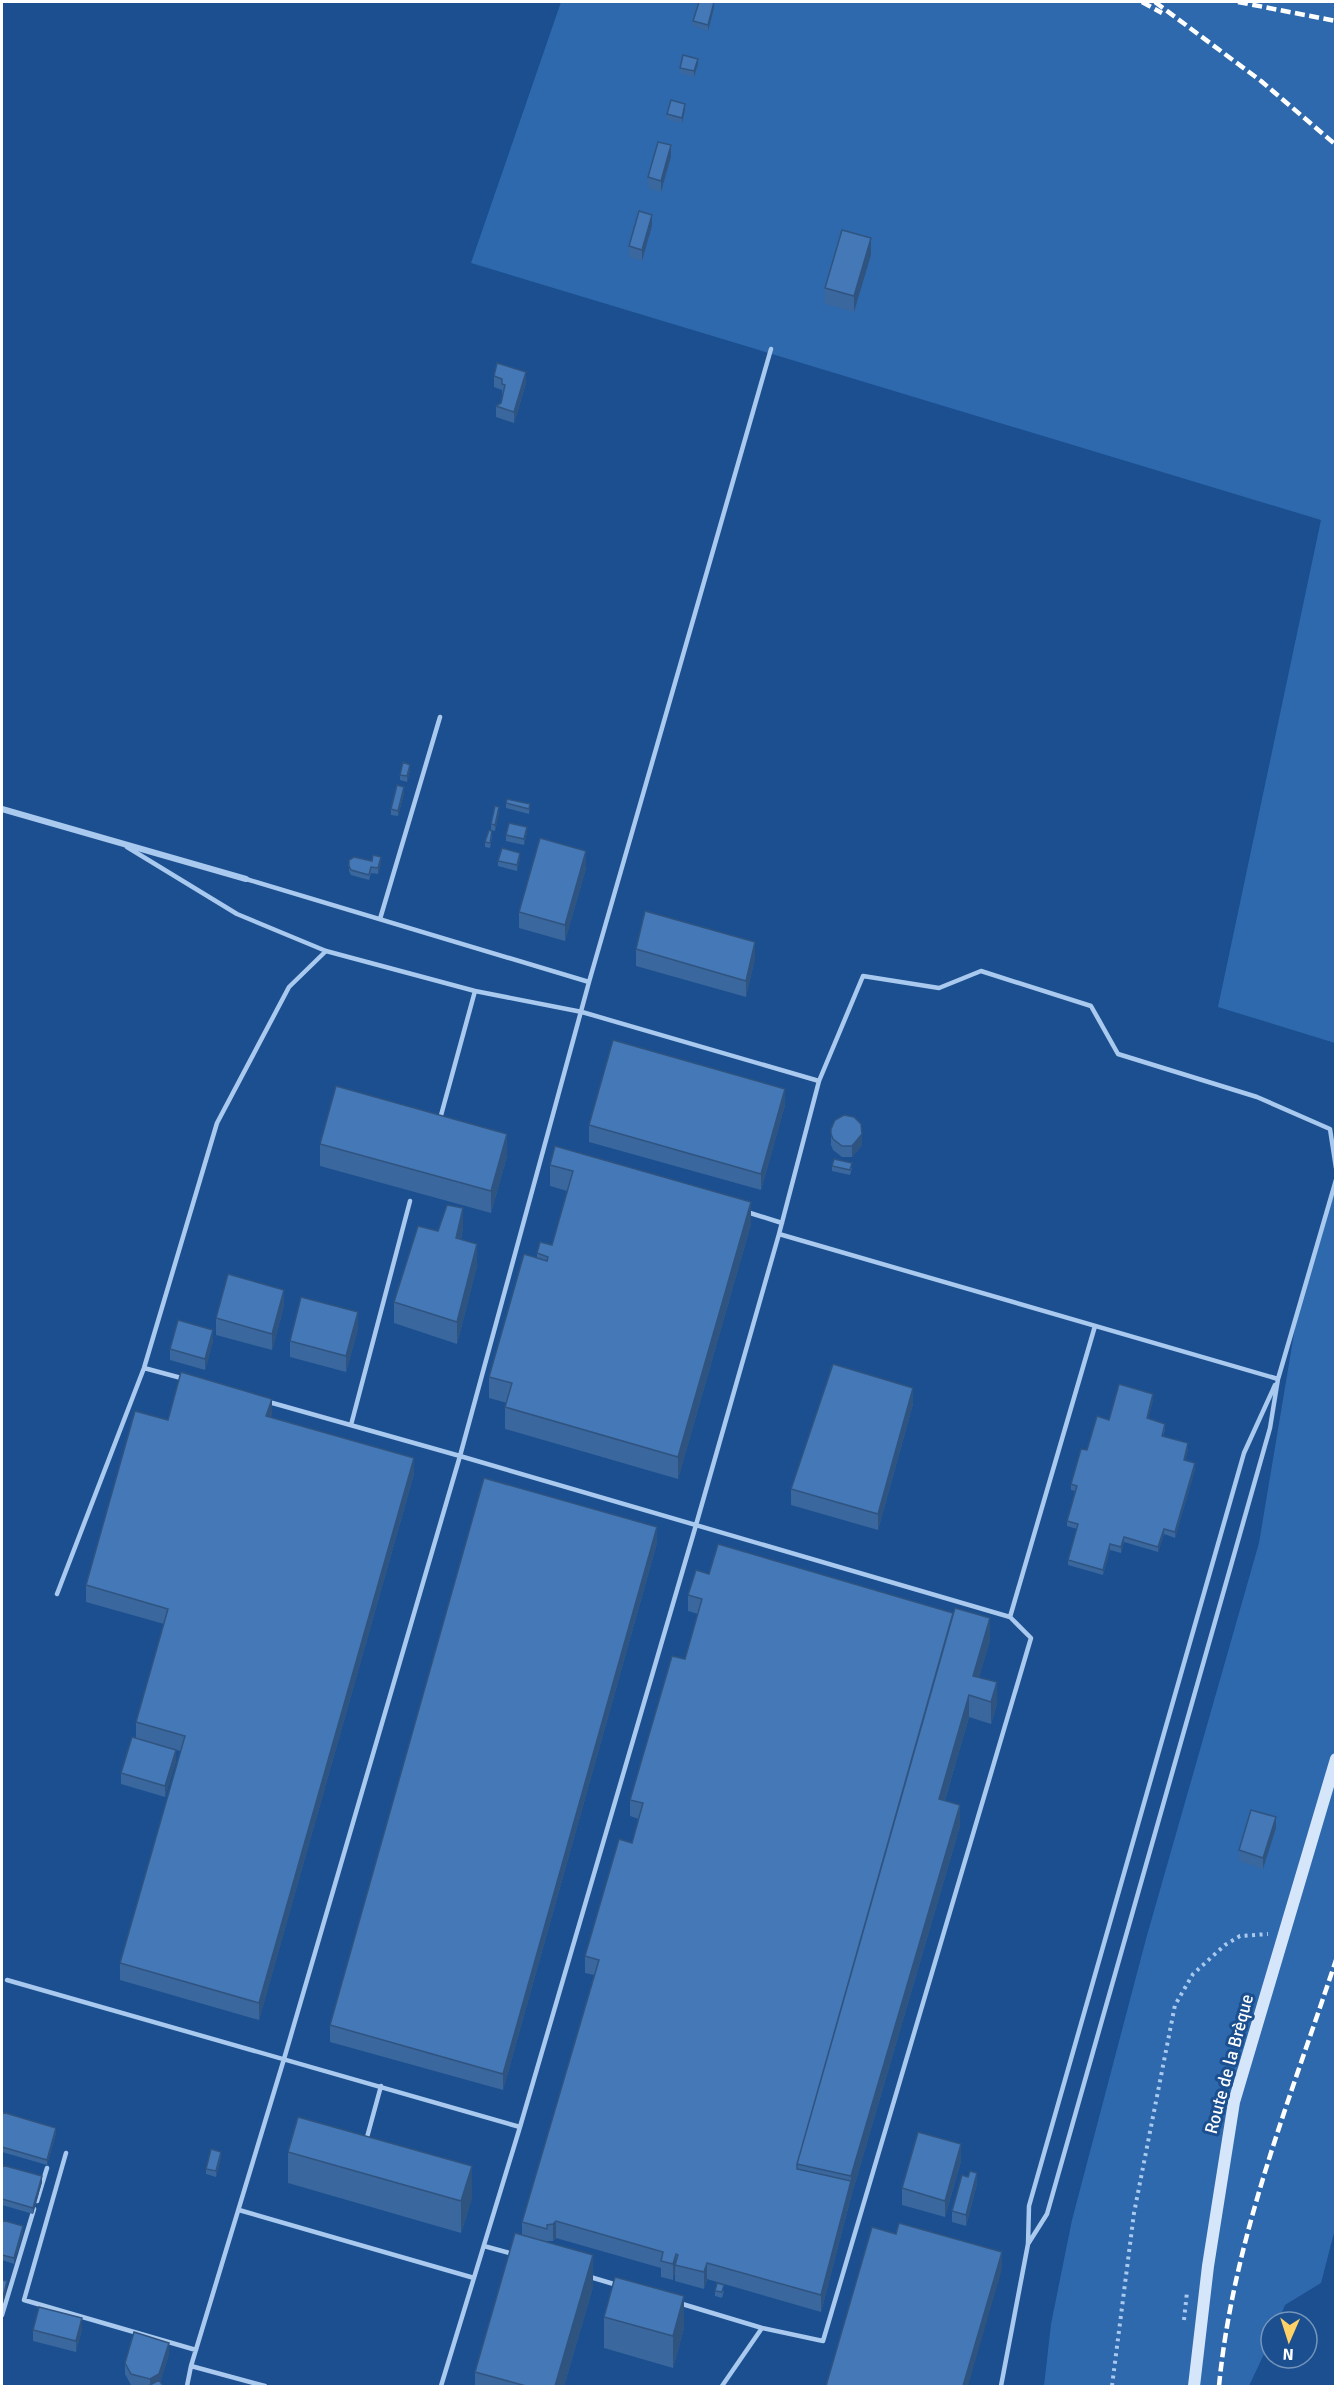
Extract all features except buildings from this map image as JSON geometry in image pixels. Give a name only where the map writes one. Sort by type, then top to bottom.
[{"type":"main road","name":"Route de la Brèque","points":[[1194,2386],[1208,2266],[1234,2102],[1335,1759]]},
{"type":"street","points":[[2,809],[246,879]]},
{"type":"lane","points":[[187,2386],[460,1456],[589,982],[771,349]]},
{"type":"lane","points":[[380,919],[440,717]]},
{"type":"lane","points":[[122,844],[237,914],[326,951],[475,991],[582,1012],[819,1081]]},
{"type":"lane","points":[[246,879],[589,982]]},
{"type":"lane","points":[[57,1594],[144,1368],[217,1123],[289,987],[326,951]]},
{"type":"lane","points":[[441,2386],[520,2127],[696,1526],[779,1234],[819,1081],[863,976],[939,988],[981,971],[1091,1006],[1118,1054],[1257,1096],[1330,1129],[1335,1168]]},
{"type":"lane","points":[[438,1125],[475,991]]},
{"type":"lane","points":[[543,1153],[554,1157]]},
{"type":"lane","points":[[1028,2244],[1047,2214],[1270,1428],[1278,1379],[1335,1180]]},
{"type":"lane","points":[[351,1425],[410,1201]]},
{"type":"lane","points":[[737,1209],[782,1222]]},
{"type":"lane","points":[[779,1234],[1278,1379]]},
{"type":"lane","points":[[1010,1617],[1095,1326]]},
{"type":"lane","points":[[144,1368],[190,1380]]},
{"type":"lane","points":[[1001,2386],[1028,2244],[1029,2206],[1244,1453],[1278,1379]]},
{"type":"lane","points":[[259,1400],[460,1456],[1010,1617],[1031,1638],[823,2340],[762,2328],[673,2301]]},
{"type":"lane","points":[[7,1980],[520,2127]]},
{"type":"lane","points":[[365,2142],[381,2086]]},
{"type":"lane","points":[[66,2153],[24,2300],[196,2350]]},
{"type":"lane","points":[[2,2315],[47,2168]]},
{"type":"lane","points":[[238,2210],[474,2278]]},
{"type":"lane","points":[[484,2246],[517,2256]]},
{"type":"lane","points":[[584,2275],[628,2288]]},
{"type":"lane","points":[[722,2386],[762,2328]]},
{"type":"lane","points":[[191,2366],[265,2386]]},
{"type":"path","points":[[1112,2386],[1134,2213],[1175,2005],[1193,1974],[1207,1959],[1233,1940],[1240,1936],[1268,1934],[1265,1945]]},
{"type":"path","points":[[1183,2324],[1187,2291]]},
{"type":"shaded area","points":[[561,2],[1335,2],[1335,1043],[1218,1007],[1321,520],[471,263]]},
{"type":"shaded area","points":[[1335,1191],[1335,2229],[1321,2283],[1285,2305],[1283,2310],[1259,2310],[1259,2365],[1249,2386],[1044,2386],[1051,2324],[1072,2220],[1146,1939],[1259,1543],[1301,1292]]},
{"type":"railway","points":[[1142,2],[1162,13]]},
{"type":"railway","points":[[1155,2],[1261,81],[1336,145]]},
{"type":"railway","points":[[1238,2],[1336,21]]},
{"type":"railway","points":[[1219,2386],[1226,2331],[1250,2224],[1282,2117],[1336,1960]]}]
